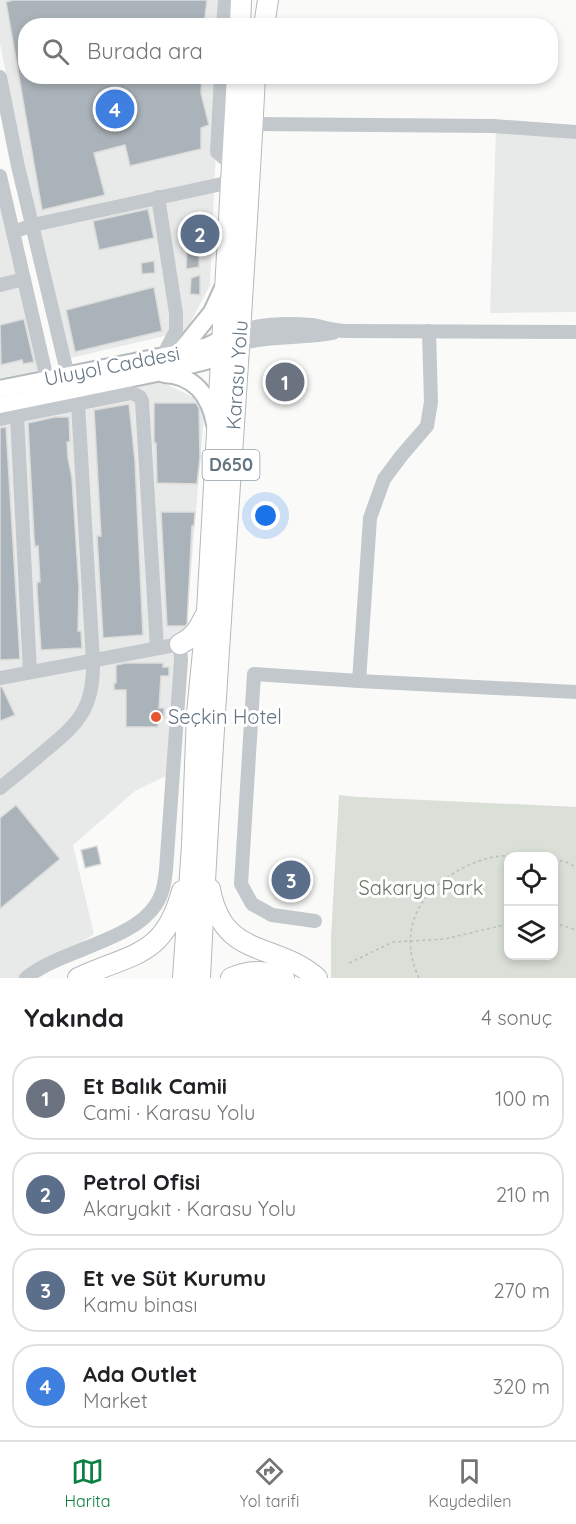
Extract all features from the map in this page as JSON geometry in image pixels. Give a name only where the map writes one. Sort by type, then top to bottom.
[{"type":"highway","points":[[234,0],[235,18]]},
{"type":"highway","points":[[240,18],[241,0]]},
{"type":"highway","points":[[257,18],[258,0]]},
{"type":"highway","points":[[265,18],[268,0]]},
{"type":"highway","name":"Karasu Yolu","points":[[199,849],[230,342],[253,124],[238,84]]},
{"type":"highway","name":"Karasu Yolu","points":[[199,849],[197,713],[207,611],[216,432],[230,342],[226,281],[232,173],[244,102],[252,84]]},
{"type":"highway","points":[[180,644],[191,639],[207,611]]},
{"type":"highway","points":[[199,849],[213,902],[220,921],[227,930],[246,944],[291,962],[317,978]]},
{"type":"highway","name":"D650","points":[[78,978],[140,953],[158,940],[166,931],[177,908],[199,849]]},
{"type":"highway","name":"D650","points":[[183,978],[199,849]]},
{"type":"highway","name":"D650","points":[[199,849],[200,978]]},
{"type":"highway","points":[[231,978],[256,971],[285,978]]},
{"type":"main road","points":[[179,353],[212,312],[226,281]]},
{"type":"main road","name":"Uluyol Caddesi","points":[[0,389],[47,379],[72,388],[162,357],[230,342]]},
{"type":"main road","name":"Uluyol Caddesi","points":[[0,405],[72,388],[157,374],[206,361],[230,342]]},
{"type":"main road","points":[[157,374],[186,378],[200,388],[208,402],[216,432]]},
{"type":"street","points":[[224,18],[225,0]]},
{"type":"street","points":[[0,77],[72,388],[94,675],[88,702],[73,728],[0,788]]},
{"type":"street","points":[[13,232],[33,225],[158,197],[232,173],[217,152],[221,84]]},
{"type":"street","points":[[253,124],[493,126],[576,132]]},
{"type":"street","points":[[0,176],[47,379]]},
{"type":"street","points":[[158,197],[176,313],[176,331],[162,357]]},
{"type":"street","points":[[0,285],[24,279]]},
{"type":"street","points":[[230,342],[314,337],[341,331],[576,332]]},
{"type":"street","points":[[359,681],[370,518],[384,479],[427,426],[431,402],[429,331]]},
{"type":"street","points":[[0,419],[17,416],[72,388],[132,393],[142,401],[157,648]]},
{"type":"street","points":[[17,416],[30,672]]},
{"type":"street","points":[[0,678],[180,644],[181,660],[167,846],[161,896],[147,916],[134,926],[48,964],[26,978]]},
{"type":"street","points":[[315,921],[272,915],[252,904],[241,884],[254,674],[576,692]]},
{"type":"path","points":[[419,978],[414,968],[410,942],[411,926],[417,909],[441,881],[483,859],[504,856]]},
{"type":"path","points":[[558,860],[576,867]]},
{"type":"path","points":[[558,924],[576,930]]},
{"type":"path","points":[[349,963],[393,942],[445,939],[504,925]]},
{"type":"shaded area","points":[[0,0],[223,0],[222,18],[18,18],[18,84],[219,84],[210,285],[186,331],[66,359],[0,44]]},
{"type":"shaded area","points":[[496,131],[576,137],[576,312],[490,313]]},
{"type":"shaded area","points":[[0,201],[39,374],[0,381]]},
{"type":"shaded area","points":[[156,379],[205,403],[174,772],[135,791],[73,845],[94,934],[29,978],[0,978],[0,413]]},
{"type":"green space","name":"Sakarya Park","points":[[339,795],[576,807],[576,978],[331,978]]},
{"type":"building","points":[[13,0],[207,0],[205,18],[18,18],[18,71],[6,2]]},
{"type":"building","points":[[20,84],[202,84],[201,93],[209,125],[201,128],[201,149],[130,166],[125,145],[94,153],[105,195],[42,210]]},
{"type":"building","points":[[148,209],[154,238],[99,250],[93,221]]},
{"type":"building","points":[[182,219],[208,219],[208,248],[199,248],[199,267],[186,269],[187,248],[182,248]]},
{"type":"building","points":[[154,261],[155,273],[142,274],[141,263]]},
{"type":"building","points":[[200,275],[200,295],[190,294],[191,278]]},
{"type":"building","points":[[154,287],[162,331],[75,352],[66,310]]},
{"type":"building","points":[[24,319],[34,362],[23,364],[22,360],[1,365],[0,325]]},
{"type":"building","points":[[291,362],[306,389],[280,403],[265,376]]},
{"type":"building","points":[[154,403],[196,403],[199,408],[200,457],[197,484],[157,483]]},
{"type":"building","points":[[129,404],[135,461],[143,635],[103,638],[97,536],[101,536],[94,410]]},
{"type":"building","points":[[55,417],[69,417],[70,442],[67,442],[72,478],[79,588],[78,631],[81,631],[82,648],[41,650],[37,590],[37,582],[40,582],[39,563],[38,546],[35,547],[34,538],[28,423]]},
{"type":"building","points":[[6,427],[20,659],[0,660],[0,428]]},
{"type":"building","points":[[161,512],[195,512],[194,526],[192,526],[187,624],[185,626],[167,626]]},
{"type":"building","points":[[163,663],[163,667],[169,667],[169,676],[161,676],[159,708],[164,708],[164,717],[158,717],[158,727],[126,727],[126,690],[114,690],[114,683],[116,683],[116,665]]},
{"type":"building","points":[[0,687],[15,715],[0,721]]},
{"type":"building","points":[[16,805],[60,859],[0,909],[0,818]]},
{"type":"building","points":[[97,846],[101,864],[85,868],[81,850]]},
{"type":"place","name":"Ada Outlet","points":[[115,109]]},
{"type":"place","name":"Petrol Ofisi","points":[[200,234]]},
{"type":"place","name":"Et Balık Camii","points":[[285,382]]},
{"type":"place","name":"Seçkin Hotel","points":[[156,717]]},
{"type":"place","name":"Et ve Süt Kurumu","points":[[291,880]]}]
